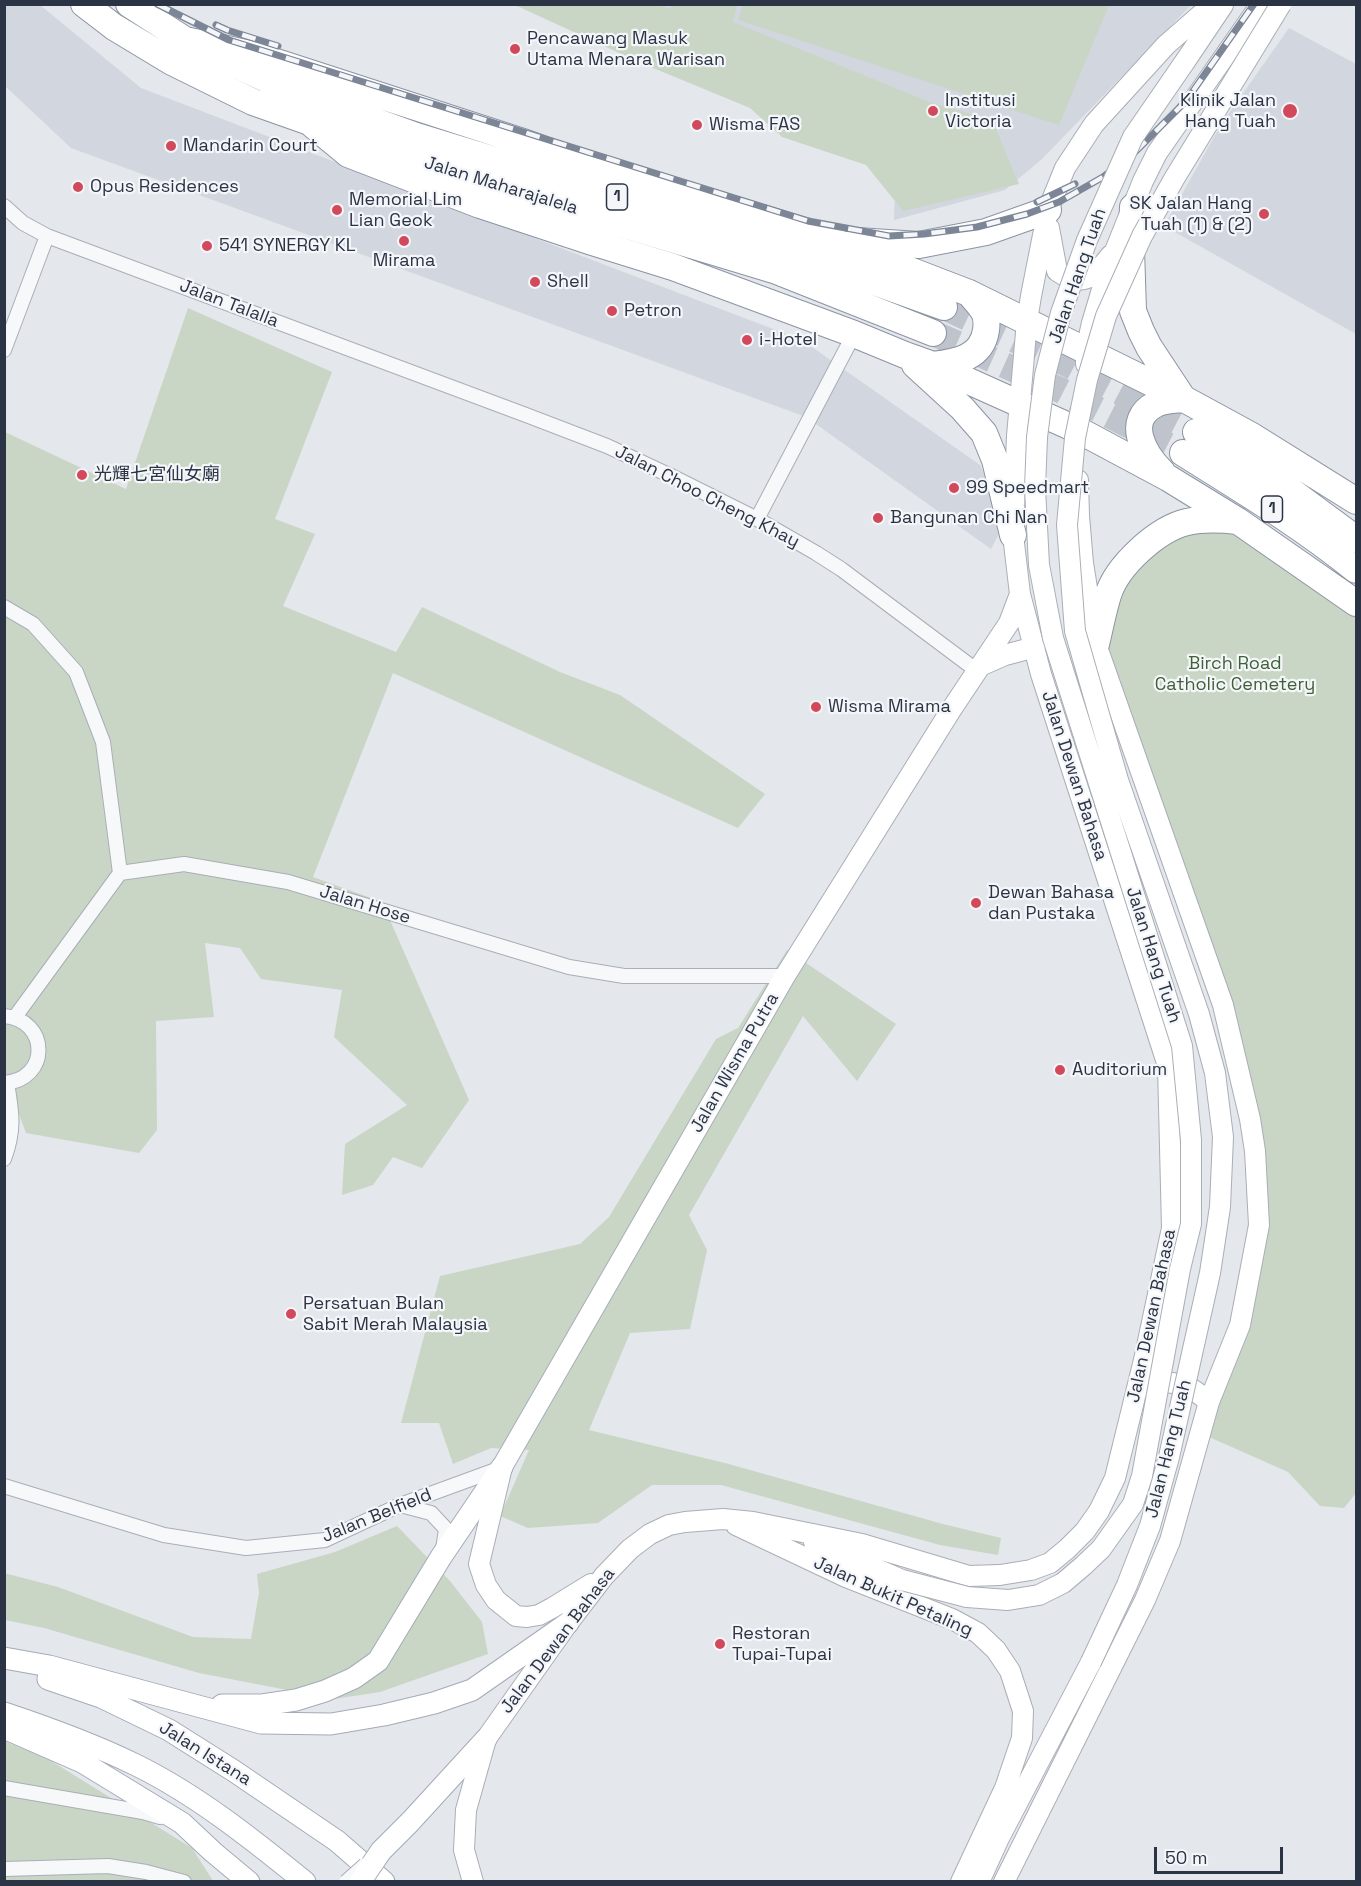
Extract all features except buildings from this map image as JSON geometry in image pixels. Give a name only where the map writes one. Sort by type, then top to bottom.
[{"type":"highway","name":"Jalan Maharajalela","points":[[84,4],[114,27],[172,62],[253,102],[460,175],[774,270],[933,333]]},
{"type":"highway","name":"Jalan Maharajalela","points":[[129,4],[185,40],[289,90],[416,136],[769,244],[944,307]]},
{"type":"highway","points":[[185,40],[264,58],[590,166],[818,235],[969,293],[1184,399],[1252,436],[1356,501]]},
{"type":"highway","points":[[314,125],[348,154],[480,205],[673,267],[854,334],[905,356],[933,365],[1082,432],[1168,478],[1238,521],[1356,603]]},
{"type":"highway","points":[[1133,207],[1131,249],[1133,311],[1149,347],[1184,399]]},
{"type":"highway","points":[[818,235],[868,243],[919,245],[986,232],[1048,210]]},
{"type":"highway","points":[[933,365],[968,358],[980,348],[985,337],[987,322],[983,311],[969,293]]},
{"type":"highway","points":[[905,356],[962,408],[984,433],[995,460],[1013,535]]},
{"type":"highway","points":[[1168,478],[1151,461],[1144,449],[1139,435],[1140,422],[1145,411],[1158,403],[1184,399]]},
{"type":"highway","name":"1","points":[[1356,539],[1287,488],[1190,443],[1274,510],[1356,570]]},
{"type":"highway","points":[[1096,644],[1108,593],[1129,559],[1157,536],[1185,522],[1212,519],[1238,521]]},
{"type":"main road","name":"Jalan Hang Tuah","points":[[1027,321],[1048,210],[1065,168],[1094,124],[1166,45],[1213,4]]},
{"type":"main road","name":"Jalan Hang Tuah","points":[[778,1526],[902,1580],[967,1597],[1008,1600],[1039,1595],[1063,1583],[1083,1566],[1101,1549],[1133,1504],[1142,1476],[1180,1269],[1191,1224],[1191,1140],[1182,1046],[1053,638],[1039,565],[1035,488],[1037,437],[1046,375],[1061,313],[1087,240],[1133,137],[1223,4]]},
{"type":"main road","name":"Jalan Hang Tuah","points":[[1086,350],[1092,323],[1117,246],[1157,153],[1261,4]]},
{"type":"main road","name":"Jalan Hang Tuah","points":[[979,1881],[1091,1662],[1127,1586],[1150,1526],[1169,1457],[1210,1273],[1220,1207],[1223,1137],[1215,1072],[1199,1014],[1118,780],[1075,631],[1066,525],[1075,438],[1087,380],[1106,316],[1142,236],[1174,179],[1281,4]]},
{"type":"main road","points":[[1048,210],[1050,237],[1058,271],[1069,279],[1087,279],[1097,273],[1117,246]]},
{"type":"main road","name":"Jalan Dewan Bahasa","points":[[486,1739],[603,1576],[630,1549],[650,1534],[669,1525],[723,1519],[778,1526],[862,1544],[969,1576],[1000,1575],[1031,1570],[1050,1563],[1067,1549],[1099,1511],[1115,1478],[1173,1228],[1168,1066],[1051,706],[1020,594],[1013,535],[1027,321]]},
{"type":"main road","points":[[1004,1881],[1145,1600],[1170,1541],[1209,1402],[1240,1325],[1259,1225],[1255,1151],[1250,1119],[1223,1005],[1096,644],[1078,516],[1078,467],[1086,350]]},
{"type":"main road","name":"Jalan Wisma Putra","points":[[603,1576],[539,1615],[516,1616],[496,1600],[486,1585],[479,1564],[502,1467],[785,976],[832,898],[1009,623],[1020,594]]},
{"type":"main road","points":[[978,668],[1005,655],[1035,647]]},
{"type":"main road","points":[[1135,1395],[1147,1385],[1166,1382],[1189,1387],[1209,1402]]},
{"type":"main road","points":[[195,1705],[262,1705],[296,1700],[326,1691],[354,1677],[378,1661],[441,1557],[502,1467]]},
{"type":"main road","name":"Jalan Bukit Petaling","points":[[723,1519],[846,1577],[952,1619],[978,1634],[996,1650],[1010,1671],[1023,1711],[1022,1738],[1005,1788],[961,1881]]},
{"type":"main road","points":[[4,1658],[48,1666],[261,1723],[331,1724],[384,1715],[472,1690],[568,1623]]},
{"type":"main road","name":"Jalan Istana","points":[[4,1665],[101,1697],[169,1730],[338,1841],[384,1881]]},
{"type":"main road","points":[[4,1713],[77,1738],[138,1766],[191,1796],[305,1881]]},
{"type":"main road","points":[[4,1728],[82,1762],[182,1823],[249,1881]]},
{"type":"main road","points":[[360,1881],[381,1851],[486,1739]]},
{"type":"main road","points":[[473,1881],[464,1850],[466,1810],[486,1739]]},
{"type":"street","name":"Jalan Talalla","points":[[4,206],[23,223],[47,236],[411,372]]},
{"type":"street","points":[[4,350],[47,236]]},
{"type":"street","points":[[757,519],[854,334]]},
{"type":"street","name":"Jalan Choo Cheng Khay","points":[[411,372],[607,446],[757,519],[841,569],[978,668]]},
{"type":"street","points":[[4,607],[33,624],[76,672],[103,742],[120,873],[10,1016],[26,1023],[34,1031],[39,1054],[28,1074],[18,1081],[6,1083],[13,1116],[10,1143],[4,1159]]},
{"type":"street","name":"Jalan Hose","points":[[120,873],[184,864],[288,882],[569,968],[624,976],[785,976]]},
{"type":"street","name":"Jalan Belfield","points":[[4,1486],[164,1535],[246,1548],[325,1540],[400,1505],[502,1467]]},
{"type":"street","points":[[400,1505],[431,1513],[446,1529],[441,1557]]},
{"type":"street","points":[[4,1788],[143,1812],[182,1823]]},
{"type":"street","points":[[346,1881],[381,1851]]},
{"type":"street","points":[[4,1869],[108,1866],[184,1881]]},
{"type":"shaded area","points":[[4,5],[40,5],[141,88],[802,340],[980,465],[1005,522],[991,549],[806,417],[71,148],[5,86]]},
{"type":"shaded area","name":"Institusi Victoria","points":[[560,5],[1191,5],[1042,159],[1005,190],[894,220],[896,153]]},
{"type":"shaded area","name":"SK Jalan Hang Tuah (1) & (2)","points":[[1289,28],[1356,64],[1356,334],[1164,226],[1222,123]]},
{"type":"green space","points":[[656,4],[670,9],[673,5],[737,5],[733,22],[932,103],[992,120],[1019,184],[903,211],[866,165],[782,137],[750,108],[641,63],[515,5]]},
{"type":"green space","points":[[743,4],[1109,5],[1059,125],[738,20]]},
{"type":"green space","points":[[188,308],[332,372],[275,519],[315,534],[283,606],[396,652],[422,607],[560,672],[620,695],[765,794],[738,828],[393,673],[313,877],[382,902],[469,1100],[422,1168],[393,1157],[373,1185],[342,1195],[345,1144],[407,1105],[334,1037],[342,990],[261,979],[240,948],[205,943],[214,1017],[156,1021],[157,1130],[139,1153],[26,1133],[5,1077],[5,432],[126,489]]},
{"type":"green space","name":"Birch Road Catholic Cemetery","points":[[1197,521],[1238,521],[1356,610],[1356,1493],[1344,1508],[1320,1506],[1288,1472],[1200,1433],[1259,1225],[1250,1119],[1111,685],[1105,608],[1140,550]]},
{"type":"green space","points":[[787,950],[896,1024],[857,1081],[803,1016],[689,1215],[707,1250],[690,1329],[630,1333],[589,1430],[725,1463],[1001,1538],[998,1555],[940,1545],[721,1485],[652,1485],[598,1523],[528,1528],[500,1516],[529,1450],[491,1448],[453,1464],[439,1423],[401,1423],[440,1276],[580,1244],[609,1217],[716,1039],[738,1028]]},
{"type":"green space","points":[[397,1526],[450,1581],[482,1622],[488,1654],[380,1692],[334,1699],[199,1673],[44,1628],[5,1620],[4,1573],[58,1587],[193,1637],[251,1639],[259,1593],[257,1574],[335,1552]]},
{"type":"green space","points":[[4,1741],[48,1759],[192,1848],[213,1881],[5,1881]]},
{"type":"tunnel","points":[[944,307],[1067,364],[1196,432]]},
{"type":"tunnel","points":[[933,333],[1060,390],[1183,453]]},
{"type":"railway","points":[[157,4],[229,40],[808,221],[889,236],[977,227],[1027,214],[1059,202],[1103,177],[1134,153],[1186,101],[1254,4]]},
{"type":"railway","points":[[216,25],[278,46]]},
{"type":"railway","points":[[1037,202],[1075,184]]},
{"type":"place","name":"Pencawang Masuk Utama Menara Warisan","points":[[515,49]]},
{"type":"place","name":"Institusi Victoria","points":[[933,111]]},
{"type":"place","name":"Klinik Jalan Hang Tuah","points":[[1290,111]]},
{"type":"place","name":"Wisma FAS","points":[[697,125]]},
{"type":"place","name":"Mandarin Court","points":[[171,146]]},
{"type":"place","name":"Opus Residences","points":[[78,187]]},
{"type":"place","name":"Memorial Lim Lian Geok","points":[[337,210]]},
{"type":"place","name":"SK Jalan Hang Tuah (1) & (2)","points":[[1264,214]]},
{"type":"place","name":"Mirama","points":[[404,241]]},
{"type":"place","name":"541 SYNERGY KL","points":[[207,246]]},
{"type":"place","name":"Shell","points":[[535,282]]},
{"type":"place","name":"Petron","points":[[612,311]]},
{"type":"place","name":"i-Hotel","points":[[747,340]]},
{"type":"place","name":"光輝七宮仙女廟","points":[[82,475]]},
{"type":"place","name":"99 Speedmart","points":[[954,488]]},
{"type":"place","name":"Bangunan Chi Nan","points":[[878,518]]},
{"type":"place","name":"Wisma Mirama","points":[[816,707]]},
{"type":"place","name":"Dewan Bahasa dan Pustaka","points":[[976,903]]},
{"type":"place","name":"Auditorium","points":[[1060,1070]]},
{"type":"place","name":"Persatuan Bulan Sabit Merah Malaysia","points":[[291,1314]]},
{"type":"place","name":"Restoran Tupai-Tupai","points":[[720,1644]]}]
